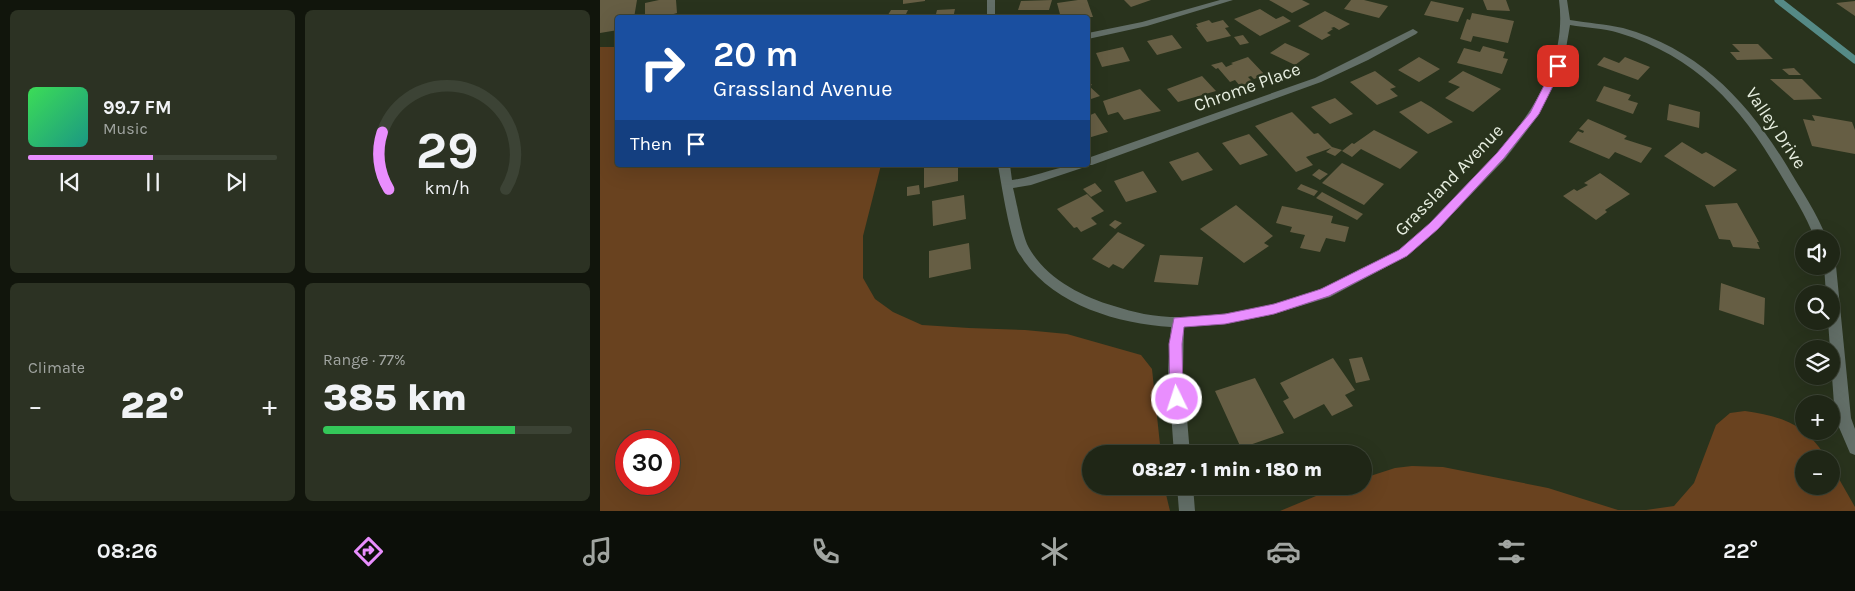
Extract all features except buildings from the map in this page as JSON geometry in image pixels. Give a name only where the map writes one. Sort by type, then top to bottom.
[{"type":"street","points":[[991,0],[991,15]]},
{"type":"street","points":[[1090,36],[1144,24],[1229,0]]},
{"type":"street","name":"Grassland Avenue","points":[[1004,167],[1022,248],[1035,266],[1056,285],[1092,305],[1145,320],[1178,322],[1225,319],[1274,309],[1325,293],[1403,253],[1434,226],[1501,156],[1534,114],[1558,66],[1566,22],[1564,0]]},
{"type":"street","name":"Valley Drive","points":[[1566,22],[1611,28],[1633,35],[1666,50],[1714,79],[1750,118],[1814,221],[1818,230]]},
{"type":"street","name":"Chrome Place","points":[[1090,161],[1318,80],[1365,58],[1412,32]]},
{"type":"street","points":[[1007,185],[1027,182],[1072,167]]},
{"type":"street","points":[[1831,275],[1843,418],[1855,448]]},
{"type":"street","points":[[1178,322],[1175,344],[1175,381],[1181,445]]},
{"type":"street","points":[[1186,495],[1187,511]]},
{"type":"shaded area","points":[[600,47],[615,47],[615,167],[880,167],[863,236],[863,278],[875,299],[893,312],[922,325],[1067,334],[1141,355],[1152,369],[1160,445],[1082,445],[1082,495],[1166,495],[1170,511],[600,511]]},
{"type":"shaded area","points":[[1745,411],[1758,413],[1782,419],[1795,426],[1795,440],[1813,440],[1821,450],[1795,450],[1795,495],[1840,495],[1840,481],[1855,507],[1855,511],[1280,511],[1318,495],[1372,495],[1372,475],[1395,468],[1412,466],[1443,467],[1548,488],[1618,510],[1646,510],[1674,506],[1694,483],[1716,425],[1730,413]]},
{"type":"waterway","points":[[1778,0],[1855,60]]},
{"type":"route","points":[[1177,399],[1175,344],[1178,322],[1225,319],[1274,309],[1325,293],[1403,253],[1434,226],[1501,156],[1534,114],[1558,66]]}]
